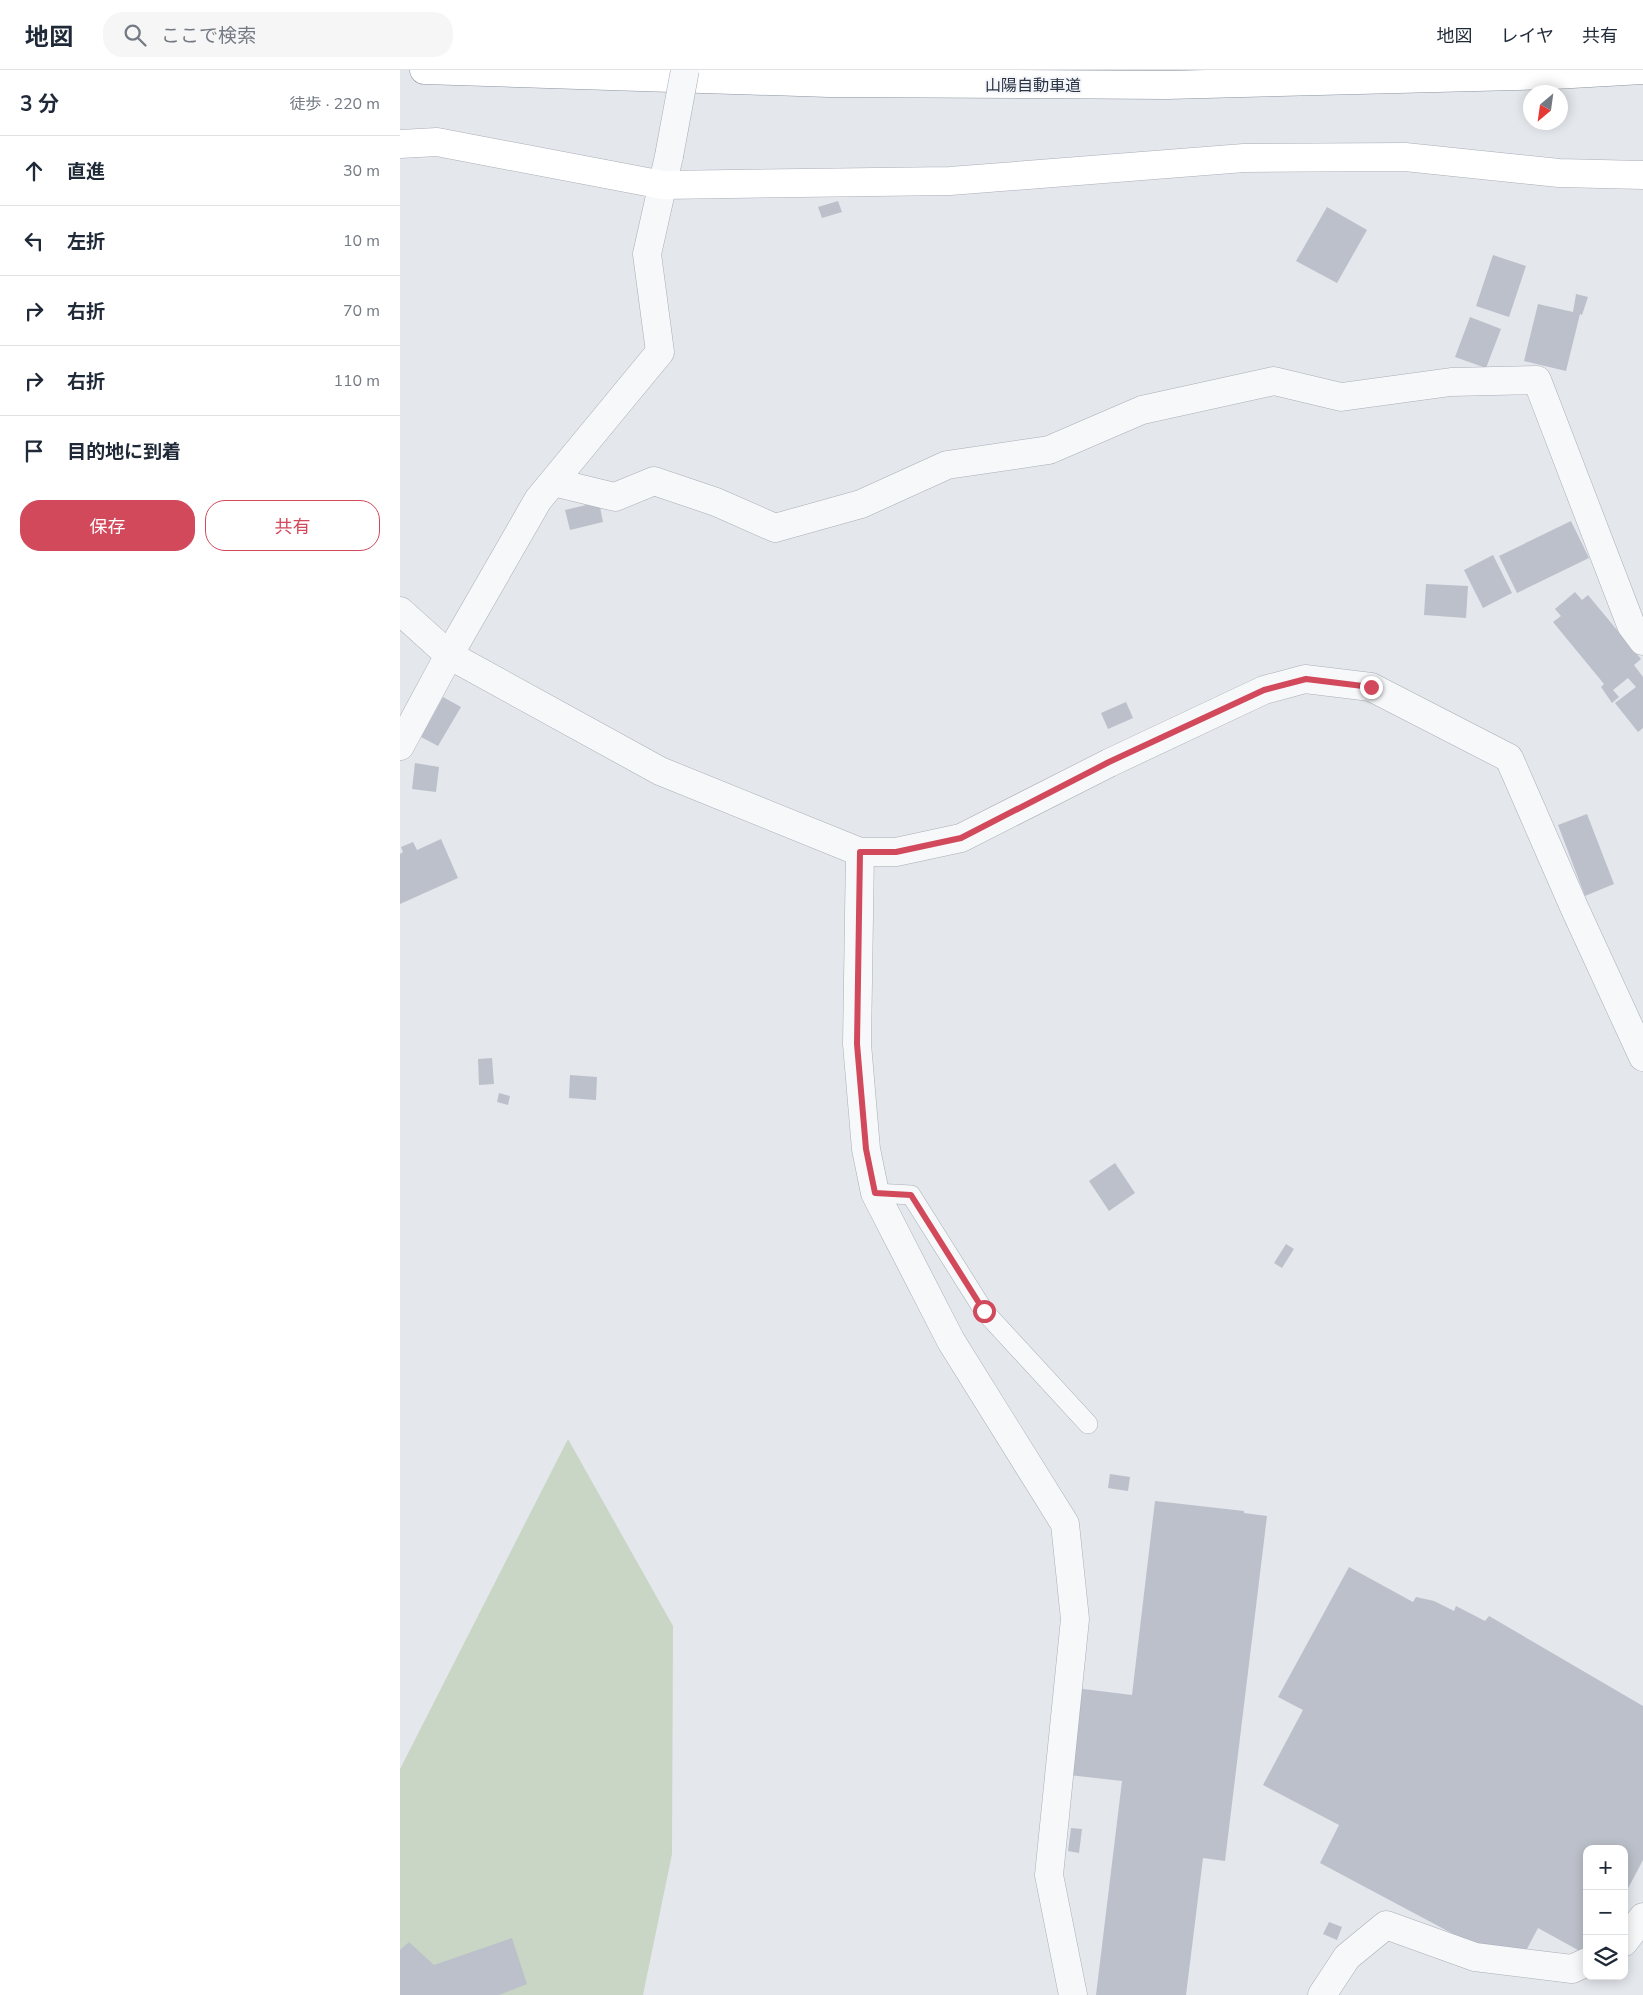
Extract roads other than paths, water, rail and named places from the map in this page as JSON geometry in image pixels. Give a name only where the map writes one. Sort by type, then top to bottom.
[{"type":"main road","name":"山陽自動車道","points":[[424,70],[829,84],[1157,85],[1554,76],[1643,70]]},
{"type":"main road","points":[[400,144],[437,142],[663,185],[950,181],[1244,158],[1405,157],[1559,173],[1643,175]]},
{"type":"street","points":[[400,746],[538,500],[660,352],[647,254],[663,185],[685,70]]},
{"type":"street","points":[[553,482],[615,497],[654,481],[716,502],[776,528],[861,504],[948,465],[1049,450],[1142,410],[1274,381],[1341,397],[1451,382],[1537,380],[1631,625],[1643,642]]},
{"type":"street","points":[[400,612],[450,655],[660,771],[860,852],[896,852],[961,838],[1109,762],[1264,690],[1306,679],[1371,687],[1509,758],[1574,907],[1643,1057]]},
{"type":"street","points":[[860,852],[857,1044],[866,1149],[875,1193],[951,1341],[1065,1524],[1074,1619],[1049,1875],[1073,1995]]},
{"type":"street","points":[[1628,1937],[1643,1917]]},
{"type":"street","points":[[1322,1995],[1347,1957],[1386,1925],[1475,1957],[1572,1969],[1583,1964]]},
{"type":"lane","points":[[875,1193],[911,1195],[984,1311],[1088,1424]]}]
